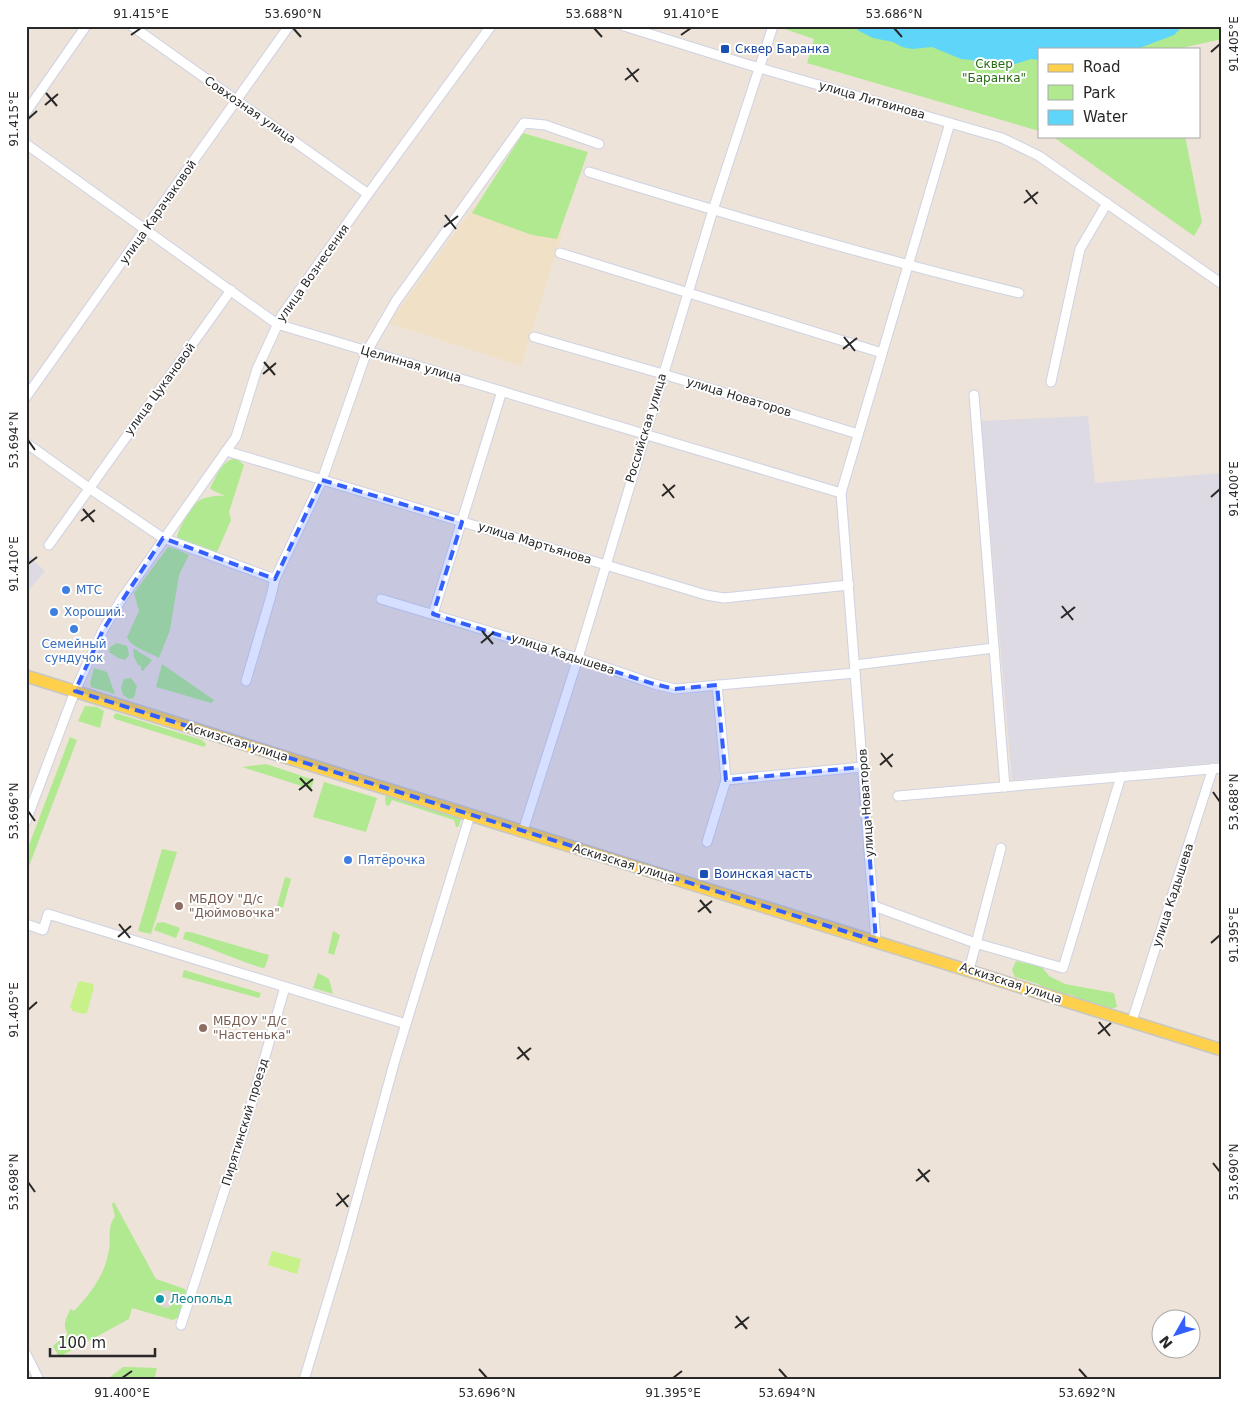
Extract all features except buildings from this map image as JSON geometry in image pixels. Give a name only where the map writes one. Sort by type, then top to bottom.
[{"type":"main road","name":"Аскизская улица","points":[[26,676],[1132,1021],[1221,1046]]},
{"type":"street","points":[[26,112],[86,26]]},
{"type":"street","name":"Совхозная улица","points":[[132,26],[368,194]]},
{"type":"street","name":"улица Карачаковой","points":[[26,397],[146,230],[288,26]]},
{"type":"street","name":"улица Вознесения","points":[[26,821],[75,691],[112,615],[163,538],[236,437],[257,369],[277,324],[368,194],[491,26]]},
{"type":"street","name":"улица Литвинова","points":[[624,26],[760,68],[1002,138],[1039,156],[1222,284]]},
{"type":"street","name":"Российская улица","points":[[523,832],[578,658],[713,210],[773,26]]},
{"type":"street","points":[[246,681],[275,579],[322,480],[367,351],[396,301],[524,123],[545,125],[598,144]]},
{"type":"street","name":"улица Новаторов","points":[[876,941],[841,493],[950,123]]},
{"type":"street","name":"Целинная улица","points":[[26,144],[277,324],[841,493]]},
{"type":"street","points":[[589,172],[713,210],[909,266],[1019,293]]},
{"type":"street","points":[[1051,382],[1080,249],[1107,203]]},
{"type":"street","points":[[560,253],[882,353]]},
{"type":"street","name":"улица Цукановой","points":[[49,545],[231,290]]},
{"type":"street","name":"улица Новаторов","points":[[534,337],[663,374],[858,434]]},
{"type":"street","points":[[433,614],[502,390]]},
{"type":"street","points":[[974,394],[1005,787]]},
{"type":"street","points":[[26,443],[163,538],[275,579]]},
{"type":"street","name":"улица Мартьянова","points":[[226,451],[706,595],[724,598],[848,585]]},
{"type":"street","name":"улица Кадышева","points":[[382,599],[675,689],[855,669]]},
{"type":"street","points":[[855,669],[994,648]]},
{"type":"street","points":[[707,842],[726,780],[717,685]]},
{"type":"street","points":[[726,780],[863,767]]},
{"type":"street","name":"улица Кадышева","points":[[898,796],[1218,768],[1132,1021]]},
{"type":"street","points":[[874,906],[975,943],[1063,968],[1121,776]]},
{"type":"street","points":[[304,1380],[343,1250],[406,1024],[470,815]]},
{"type":"street","points":[[969,970],[1001,848]]},
{"type":"street","points":[[26,924],[43,930],[48,914],[406,1024]]},
{"type":"street","name":"Пирятинский проезд","points":[[181,1325],[243,1133],[285,987]]},
{"type":"street","points":[[26,1354],[39,1380]]},
{"type":"highlighted area","points":[[322,480],[462,522],[433,614],[654,684],[675,689],[717,685],[726,780],[863,767],[876,941],[75,691],[103,630],[163,538],[275,579]]},
{"type":"shaded area","points":[[476,204],[563,230],[521,366],[389,323]]},
{"type":"shaded area","points":[[1088,416],[1095,483],[1222,473],[1222,762],[1012,780],[981,421]]},
{"type":"shaded area","points":[[26,553],[45,571],[26,594]]},
{"type":"shaded area","points":[[162,1290],[170,1290],[175,1295],[173,1306],[162,1308],[157,1303],[157,1295]]},
{"type":"green space","name":"Сквер \"Баранка\"","points":[[786,26],[1222,26],[1222,39],[1182,48],[1038,48],[1038,131],[807,63],[814,39],[785,29]]},
{"type":"green space","points":[[523,133],[588,152],[557,239],[532,235],[472,213]]},
{"type":"green space","points":[[1055,138],[1185,138],[1202,222],[1194,236]]},
{"type":"green space","points":[[237,459],[244,465],[229,512],[231,520],[215,557],[177,538],[182,524],[197,502],[209,497],[225,496],[210,488],[225,463]]},
{"type":"green space","points":[[168,547],[189,555],[179,575],[170,630],[159,658],[132,644],[127,637],[139,611],[134,593]]},
{"type":"green space","points":[[117,643],[127,646],[129,655],[125,660],[109,652],[110,647]]},
{"type":"green space","points":[[133,648],[152,660],[143,671],[134,657]]},
{"type":"green space","points":[[162,664],[214,700],[211,703],[156,687]]},
{"type":"green space","points":[[94,668],[107,672],[115,694],[91,687],[90,683]]},
{"type":"green space","points":[[131,678],[137,686],[134,698],[129,699],[123,695],[121,687],[124,679]]},
{"type":"green space","points":[[85,706],[97,707],[104,711],[100,728],[78,721]]},
{"type":"green space","points":[[116,713],[202,740],[206,744],[204,747],[115,719],[113,716]]},
{"type":"green space","points":[[70,737],[77,740],[26,874],[26,853]]},
{"type":"green space","points":[[266,764],[314,780],[311,789],[242,767]]},
{"type":"green space","points":[[324,782],[377,798],[366,832],[313,817]]},
{"type":"green space","points":[[390,794],[456,814],[461,820],[458,827],[456,827],[454,820],[392,800],[389,806],[386,805],[386,795]]},
{"type":"green space","points":[[162,849],[177,852],[151,934],[138,931]]},
{"type":"green space","points":[[285,877],[291,879],[283,908],[277,906]]},
{"type":"green space","points":[[163,922],[180,928],[176,938],[154,930],[157,923]]},
{"type":"green space","points":[[333,931],[340,935],[334,955],[328,953]]},
{"type":"green space","points":[[185,932],[269,955],[265,967],[253,965],[183,939]]},
{"type":"green space","points":[[1016,961],[1042,967],[1049,976],[1065,984],[1114,993],[1117,1007],[1110,1009],[1072,995],[1053,993],[1038,984],[1015,977],[1012,970]]},
{"type":"green space","points":[[184,970],[261,993],[259,998],[182,977]]},
{"type":"green space","points":[[318,973],[329,979],[333,994],[313,988]]},
{"type":"green space","points":[[80,981],[93,984],[94,987],[87,1013],[84,1014],[73,1011],[70,1007]]},
{"type":"green space","points":[[114,1202],[156,1279],[185,1289],[186,1292],[179,1317],[173,1320],[132,1308],[129,1319],[59,1357],[53,1346],[68,1334],[65,1325],[70,1310],[74,1311],[86,1297],[101,1276],[104,1268],[109,1250],[110,1228],[115,1216],[112,1204]]},
{"type":"green space","points":[[272,1251],[301,1259],[297,1274],[268,1265]]},
{"type":"green space","points":[[123,1367],[157,1368],[154,1380],[109,1380]]},
{"type":"water","points":[[853,26],[1183,26],[1174,35],[1140,48],[1038,48],[1038,60],[1031,59],[1012,65],[997,66],[961,59],[932,47],[912,49],[902,47],[893,42],[873,38]]},
{"type":"place","name":"Сквер Баранка","points":[[725,49]]},
{"type":"place","name":"МТС","points":[[66,590]]},
{"type":"place","name":"Хороший.","points":[[54,612]]},
{"type":"place","name":"Семейный сундучок","points":[[74,629]]},
{"type":"place","name":"Пятёрочка","points":[[348,860]]},
{"type":"place","name":"Воинская часть","points":[[704,874]]},
{"type":"place","name":"МБДОУ \"Д/с \"Дюймовочка\"","points":[[179,906]]},
{"type":"place","name":"МБДОУ \"Д/с \"Настенька\"","points":[[203,1028]]},
{"type":"place","name":"Леопольд","points":[[160,1299]]}]
